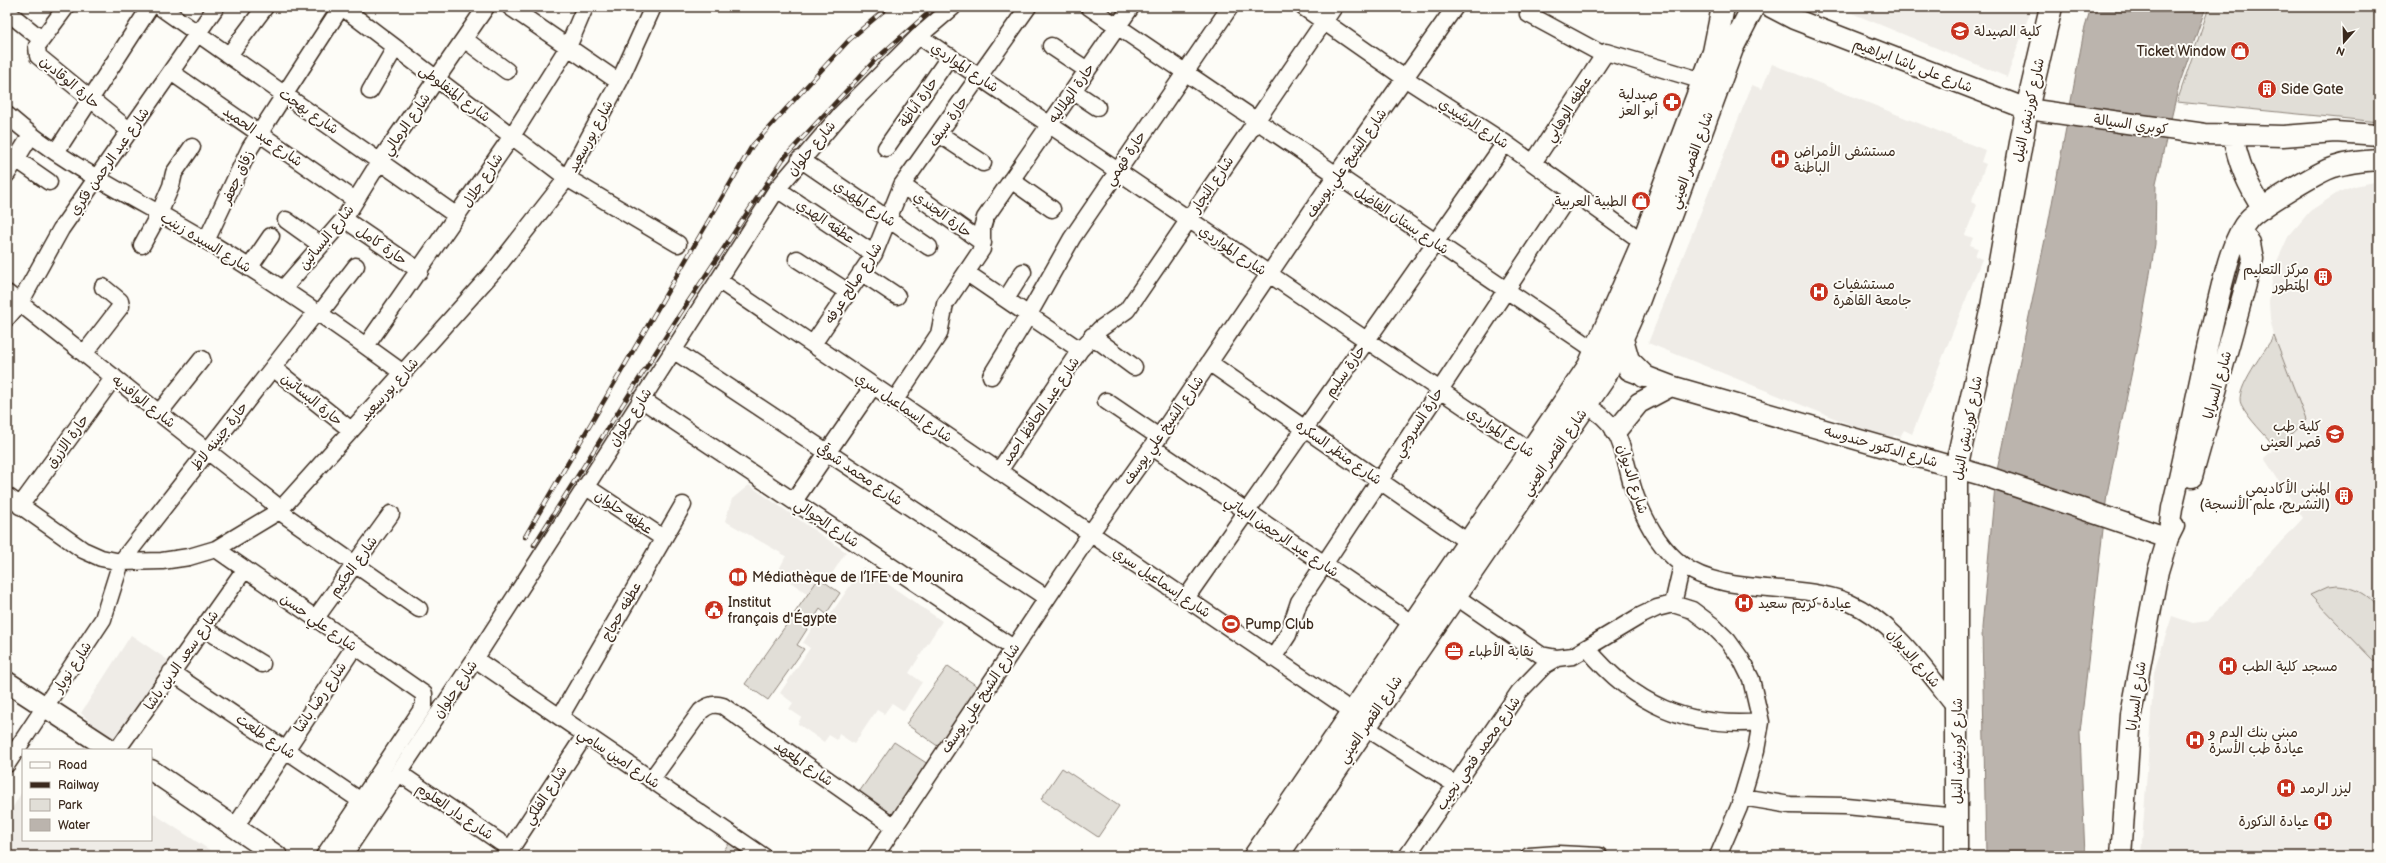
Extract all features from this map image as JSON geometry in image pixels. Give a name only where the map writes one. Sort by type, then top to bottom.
[{"type":"highway","name":"شارع القصر العيني","points":[[1277,856],[1359,719],[1413,624],[1468,542],[1538,457],[1586,406],[1643,242],[1714,52],[1723,7]]},
{"type":"highway","name":"شارع القصر العيني","points":[[1255,856],[1455,596],[1538,457],[1578,383],[1622,339],[1660,245],[1733,46],[1753,7]]},
{"type":"highway","name":"شارع كورنيش النيل","points":[[1956,856],[1957,709],[1951,460],[1995,292],[2027,109],[2051,7]]},
{"type":"highway","points":[[1622,339],[1628,360],[1644,376]]},
{"type":"main road","name":"شارع على باشا ابراهيم","points":[[1771,7],[1794,20],[2027,109],[2058,114]]},
{"type":"main road","name":"كوبري السيالة","points":[[2058,114],[2205,134],[2234,135]]},
{"type":"main road","points":[[2263,208],[2244,176],[2238,158],[2234,135],[2283,136],[2335,132],[2379,135]]},
{"type":"main road","name":"شارع السرايا","points":[[2121,856],[2132,715],[2148,618],[2158,571],[2168,538],[2185,501],[2253,259],[2250,243],[2241,234],[2249,219],[2263,208],[2333,167],[2358,161],[2379,160]]},
{"type":"main road","name":"شارع الدكتور حندوسه","points":[[1604,356],[1644,376],[1671,386],[1951,460],[1985,476],[2168,538]]},
{"type":"main road","points":[[1616,430],[1639,403],[1649,396],[1671,386]]},
{"type":"main road","points":[[7,682],[109,749]]},
{"type":"main road","points":[[152,771],[277,856]]},
{"type":"main road","points":[[152,787],[257,856]]},
{"type":"street","name":"حارة الوقادين","points":[[66,7],[41,39],[37,46],[38,56],[130,131]]},
{"type":"street","points":[[56,152],[150,7]]},
{"type":"street","name":"شارع بهجت","points":[[160,7],[457,216]]},
{"type":"street","name":"شارع عبد الرحمن فكري","points":[[7,318],[20,303],[61,229],[216,7]]},
{"type":"street","points":[[229,55],[265,7]]},
{"type":"street","name":"شارع المنفلوطى","points":[[342,7],[567,178],[678,244]]},
{"type":"street","name":"زقاق جعفر","points":[[206,241],[243,159],[342,7]]},
{"type":"street","name":"شارع الرمالي","points":[[380,161],[486,7]]},
{"type":"street","points":[[510,7],[619,82]]},
{"type":"street","name":"شارع جلال","points":[[366,346],[420,271],[512,136],[568,47],[585,7]]},
{"type":"street","name":"شارع بورسعيد","points":[[7,496],[83,550],[101,558],[121,562],[162,561],[189,557],[216,549],[280,510],[494,271],[567,178],[619,82],[653,7]]},
{"type":"street","name":"شارع حلوان","points":[[344,856],[475,659],[777,189],[800,159],[841,114],[920,36],[953,7]]},
{"type":"street","name":"حارة سيف","points":[[888,219],[902,185],[1028,7]]},
{"type":"street","name":"شارع بستان الفاضل","points":[[1089,7],[1604,356]]},
{"type":"street","name":"حارة الهلاليه","points":[[895,400],[939,334],[946,304],[967,273],[983,243],[983,222],[1131,7]]},
{"type":"street","name":"حارة فهمي","points":[[991,376],[1029,314],[1072,238],[1116,170],[1230,7]]},
{"type":"street","name":"شارع الرشيدي","points":[[1303,7],[1406,79],[1505,143],[1643,242]]},
{"type":"street","name":"شارع النجار","points":[[1080,350],[1092,336],[1127,310],[1255,120],[1334,7]]},
{"type":"street","name":"شارع الشيخ علي يوسف","points":[[875,856],[1090,534],[1156,442],[1336,175],[1406,79],[1455,7]]},
{"type":"street","points":[[10,14],[41,39]]},
{"type":"street","points":[[1528,14],[1602,54],[1606,52],[1703,81]]},
{"type":"street","name":"شارع المواردي","points":[[920,36],[1538,457]]},
{"type":"street","points":[[464,38],[507,70]]},
{"type":"street","points":[[1051,46],[1087,70]]},
{"type":"street","points":[[370,91],[395,48]]},
{"type":"street","name":"عطفه الوهابي","points":[[1533,163],[1602,54]]},
{"type":"street","name":"حارة أباظة","points":[[886,148],[950,56]]},
{"type":"street","name":"شارع عبد الحميد","points":[[171,72],[355,200]]},
{"type":"street","points":[[1073,91],[1097,107]]},
{"type":"street","name":"شارع السيده زينب","points":[[7,114],[30,136],[96,178],[250,268],[319,312],[403,373]]},
{"type":"street","points":[[939,134],[983,163]]},
{"type":"street","points":[[7,174],[30,136]]},
{"type":"street","name":"حارة سليم","points":[[1186,598],[1505,143]]},
{"type":"street","points":[[142,245],[159,214],[174,173],[192,147]]},
{"type":"street","points":[[16,159],[49,182]]},
{"type":"street","name":"شارع المهدي","points":[[800,159],[929,247]]},
{"type":"street","name":"شارع البساتين","points":[[283,289],[344,219],[380,161]]},
{"type":"street","points":[[1011,180],[1052,209]]},
{"type":"street","name":"حارة الجندي","points":[[902,185],[983,243]]},
{"type":"street","name":"عطفه الهدي","points":[[777,189],[874,254]]},
{"type":"street","name":"حارة السروجي","points":[[1273,658],[1290,630],[1299,602],[1380,481],[1438,390],[1572,191]]},
{"type":"street","name":"حارة كامل","points":[[344,219],[420,271]]},
{"type":"street","name":"شارع صالح عرفه","points":[[813,344],[874,254],[888,219]]},
{"type":"street","points":[[286,220],[321,245]]},
{"type":"street","points":[[250,268],[271,236]]},
{"type":"street","points":[[797,259],[848,292]]},
{"type":"street","name":"حارة جنينه لاظ","points":[[121,562],[207,451],[356,266]]},
{"type":"street","points":[[862,272],[897,296]]},
{"type":"street","points":[[1006,299],[1023,272]]},
{"type":"street","points":[[967,273],[1080,350]]},
{"type":"street","name":"شارع اسماعيل سري","points":[[718,280],[1090,534]]},
{"type":"street","points":[[84,354],[121,306],[120,302],[103,287]]},
{"type":"street","name":"شارع الوافديه","points":[[7,293],[280,510],[419,609]]},
{"type":"street","points":[[1092,336],[1134,367]]},
{"type":"street","name":"شارع محمد شوقي","points":[[673,350],[1047,598]]},
{"type":"street","name":"شارع عبد الحافظ احمد","points":[[999,471],[1080,350]]},
{"type":"street","points":[[159,413],[202,359]]},
{"type":"street","name":"شارع منظر السكره","points":[[1210,363],[1468,542]]},
{"type":"street","name":"حارة البساتين","points":[[273,368],[351,430]]},
{"type":"street","name":"حارة الازرق","points":[[20,506],[114,377]]},
{"type":"street","points":[[794,502],[874,386]]},
{"type":"street","name":"شارع الجوالي","points":[[641,399],[1013,648]]},
{"type":"street","name":"شارع عبد الرحمن البياتي","points":[[1106,401],[1156,442],[1247,511],[1413,624]]},
{"type":"street","name":"شارع الديوان","points":[[1586,406],[1603,416],[1616,430],[1636,497],[1647,521],[1660,543],[1682,565],[1712,579],[1823,594],[1847,602],[1870,613],[1890,628],[1908,646],[1957,709]]},
{"type":"street","name":"عطفه حلوان","points":[[586,486],[663,538]]},
{"type":"street","name":"عطفه حجاج","points":[[560,717],[683,505]]},
{"type":"street","name":"شارع الحكيم","points":[[315,619],[391,514]]},
{"type":"street","name":"شارع إسماعيل سري","points":[[1090,534],[1186,598],[1456,785]]},
{"type":"street","name":"شارع علي حسن","points":[[216,549],[354,647],[424,694],[424,706],[361,801]]},
{"type":"street","name":"شارع نوبار","points":[[7,764],[104,619],[121,562]]},
{"type":"street","points":[[1673,604],[1682,565]]},
{"type":"street","name":"شارع سعد الدين باشا","points":[[118,749],[245,569]]},
{"type":"street","points":[[1455,596],[1541,655],[1557,658],[1573,656],[1640,616],[1657,608],[1673,604],[1692,610],[1712,625],[1728,641],[1741,659],[1751,679],[1761,722],[1756,750],[1742,797],[1718,856]]},
{"type":"street","points":[[203,628],[262,664]]},
{"type":"street","name":"شارع رضا باشا","points":[[235,827],[285,749],[354,647]]},
{"type":"street","points":[[1587,648],[1621,684],[1664,710],[1687,718],[1711,723],[1736,724],[1761,722]]},
{"type":"street","name":"شارع محمد فتحي نجيب","points":[[1407,856],[1519,692],[1544,665],[1557,658]]},
{"type":"street","name":"شارع امين سامي","points":[[475,659],[763,856]]},
{"type":"street","name":"شارع طلعت","points":[[171,672],[361,801]]},
{"type":"street","name":"شارع المعهد","points":[[651,780],[701,711],[711,705],[723,706],[895,827]]},
{"type":"street","name":"شارع الفلكي","points":[[508,852],[585,735]]},
{"type":"street","name":"شارع دار العلوم","points":[[399,773],[508,852]]},
{"type":"street","points":[[1742,797],[1790,805],[1846,806],[1957,817]]},
{"type":"street","points":[[324,856],[361,801]]},
{"type":"street","points":[[1529,856],[1558,854],[1599,856]]},
{"type":"shaded area","name":"كلية الصيدلة","points":[[1837,7],[2032,7],[2007,77]]},
{"type":"shaded area","name":"مستشفيات جامعة القاهرة","points":[[1772,64],[1985,150],[1981,162],[1986,164],[1971,202],[1977,205],[1965,235],[1973,238],[1970,245],[1978,248],[1975,256],[1982,259],[1912,434],[1904,430],[1900,437],[1894,435],[1891,441],[1648,343],[1752,85],[1762,89]]},
{"type":"shaded area","points":[[2379,181],[2379,856],[2141,856],[2154,672],[2172,616],[2193,623],[2208,621],[2303,518],[2264,458],[2306,420],[2274,336],[2270,319],[2269,302],[2274,268],[2288,237],[2310,211],[2339,192],[2355,186]]},
{"type":"shaded area","points":[[749,485],[846,552],[830,577],[823,573],[808,594],[777,573],[786,556],[725,521],[732,499]]},
{"type":"shaded area","points":[[863,567],[942,621],[909,673],[922,682],[904,711],[892,703],[884,714],[877,710],[854,744],[839,734],[837,740],[829,735],[824,742],[798,724],[801,717],[789,709],[793,703],[780,693],[810,648],[803,643],[819,617],[826,621]]},
{"type":"shaded area","points":[[131,635],[178,667],[116,747],[81,713]]},
{"type":"shaded area","points":[[22,792],[22,841],[152,841],[152,813],[219,856],[7,856],[7,817]]},
{"type":"green space","points":[[2209,7],[2379,7],[2379,122],[2177,102]]},
{"type":"green space","points":[[2274,336],[2306,420],[2276,448],[2248,416],[2241,404],[2240,398],[2246,380]]},
{"type":"green space","points":[[819,578],[840,593],[826,614],[820,609],[797,645],[804,649],[768,700],[745,684]]},
{"type":"green space","points":[[2337,586],[2350,588],[2361,592],[2376,605],[2379,611],[2379,654],[2374,661],[2310,595],[2328,587]]},
{"type":"green space","points":[[948,666],[980,688],[939,747],[906,724]]},
{"type":"green space","points":[[894,742],[931,766],[893,821],[857,795]]},
{"type":"green space","points":[[1062,768],[1119,806],[1098,837],[1041,799]]},
{"type":"green space","points":[[729,843],[745,856],[720,856]]},
{"type":"water","points":[[2091,7],[2206,7],[2179,85],[2156,183],[2155,244],[2142,322],[2107,494],[2080,733],[2085,856],[1986,856],[1982,628],[1996,475],[2048,225],[2084,31]]},
{"type":"railway","points":[[525,537],[752,146],[849,40],[888,7]]},
{"type":"railway","points":[[534,545],[680,314],[783,159],[875,60],[935,7]]},
{"type":"place","name":"كلية الصيدلة","points":[[1960,31]]},
{"type":"place","name":"Ticket Window","points":[[2240,51]]},
{"type":"place","name":"Side Gate","points":[[2267,89]]},
{"type":"place","name":"صيدلية أبو العز","points":[[1672,102]]},
{"type":"place","name":"مستشفى الأمراض الباطنة","points":[[1780,159]]},
{"type":"place","name":"الطبية العربية","points":[[1641,201]]},
{"type":"place","name":"مركز التعليم المتطور","points":[[2323,277]]},
{"type":"place","name":"مستشفيات جامعة القاهرة","points":[[1819,292]]},
{"type":"place","name":"كلية طب قصر العينى","points":[[2335,434]]},
{"type":"place","name":"المبنى الأكاديمي (التشريح، علم الأنسجة)","points":[[2344,496]]},
{"type":"place","name":"Médiathèque de l’IFE de Mounira","points":[[738,577]]},
{"type":"place","name":"عيادة كريم سعيد","points":[[1744,603]]},
{"type":"place","name":"Institut français d'Égypte","points":[[714,610]]},
{"type":"place","name":"Pump Club","points":[[1231,624]]},
{"type":"place","name":"نقابة الأطباء","points":[[1454,651]]},
{"type":"place","name":"مسجد كلية الطب","points":[[2228,666]]},
{"type":"place","name":"مبنى بنك الدم و عيادة طب الأسرة","points":[[2195,740]]},
{"type":"place","name":"ليزر الرمد","points":[[2286,788]]},
{"type":"place","name":"عيادة الذكورة","points":[[2323,821]]}]
